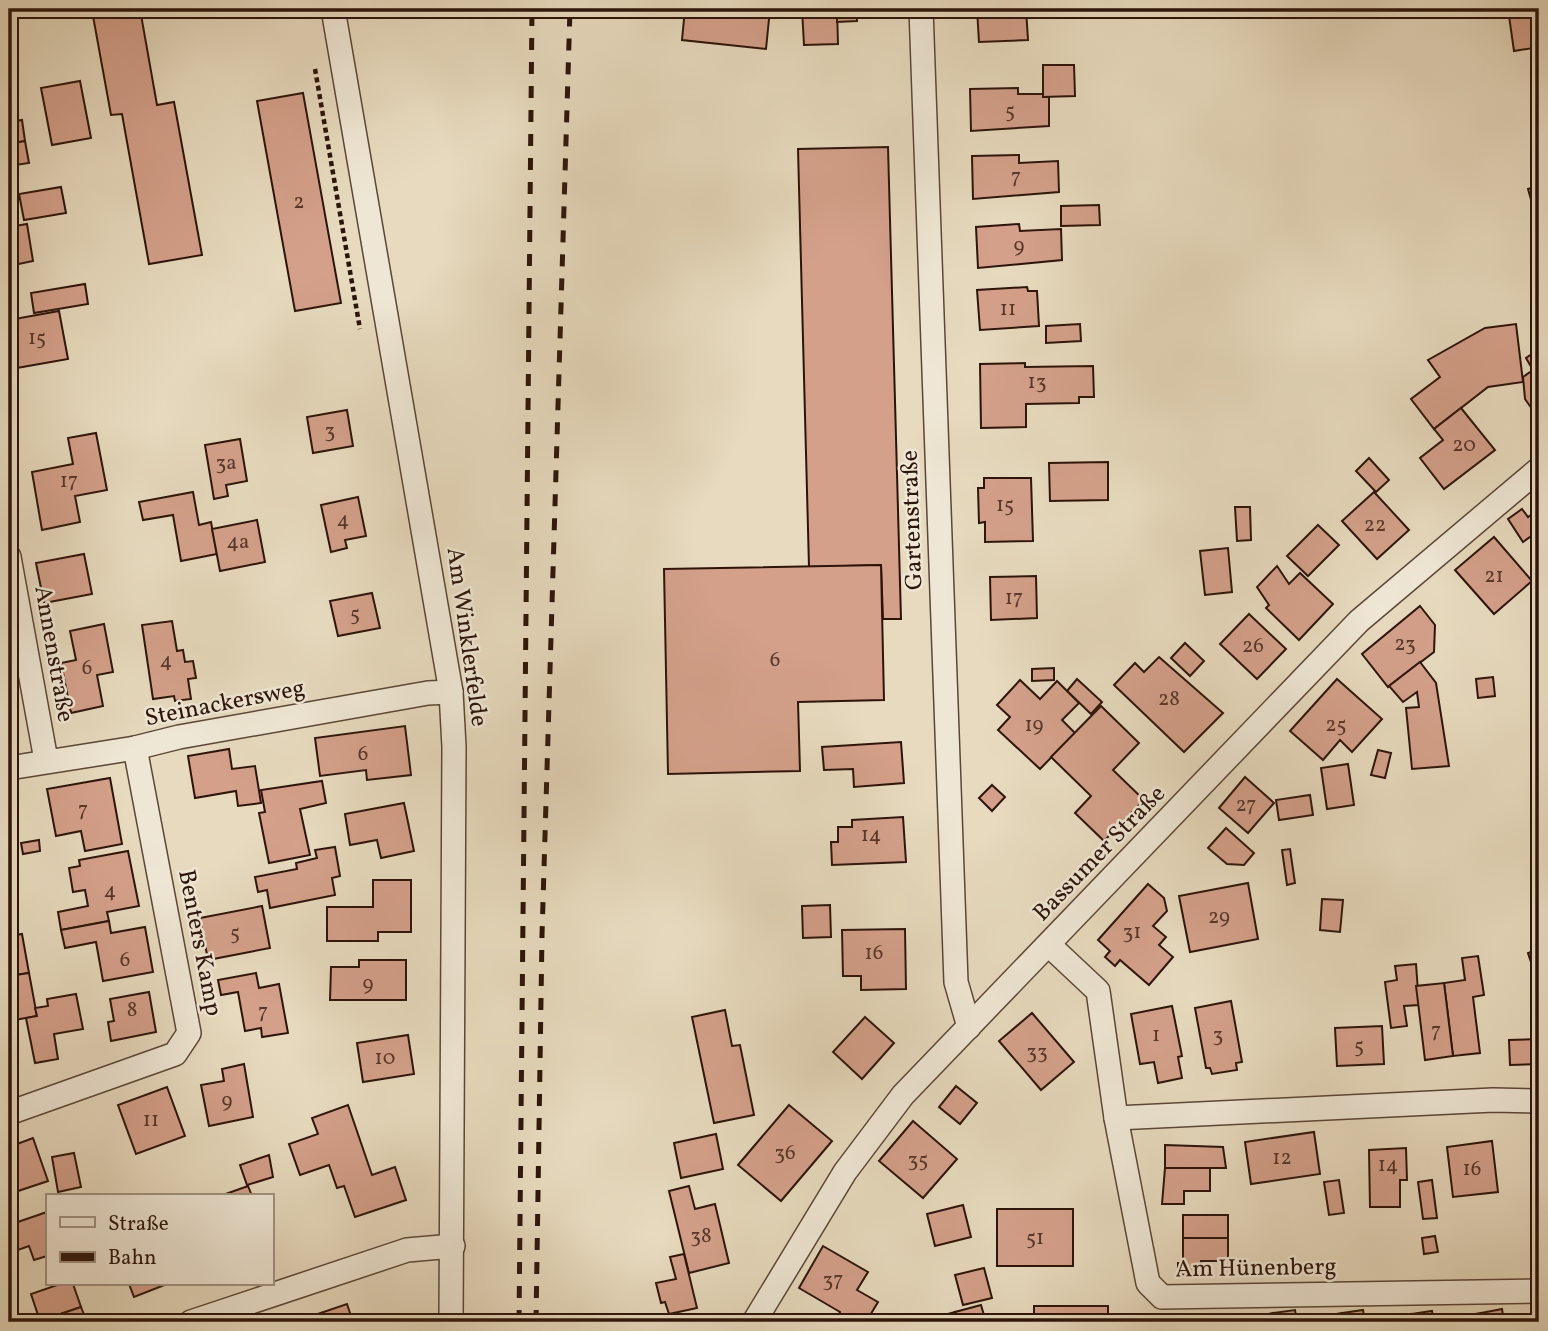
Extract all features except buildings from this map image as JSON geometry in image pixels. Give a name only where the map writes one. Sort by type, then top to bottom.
[{"type":"street","name":"Am Winklerfelde","points":[[333,9],[451,692],[454,747],[451,1322]]},
{"type":"street","name":"Gartenstraße","points":[[921,9],[956,982],[969,1027]]},
{"type":"street","name":"Bassumer Straße","points":[[754,1322],[845,1172],[903,1095],[1359,621],[1539,469]]},
{"type":"street","name":"Annenstraße","points":[[9,557],[46,760]]},
{"type":"street","name":"Steinackersweg","points":[[9,768],[46,760],[135,748],[428,693],[451,692]]},
{"type":"street","name":"Benters Kamp","points":[[9,1113],[175,1054],[189,1033],[135,748]]},
{"type":"street","name":"Am Hünenberg","points":[[1049,946],[1098,991],[1116,1118],[1148,1283],[1162,1297],[1539,1291]]},
{"type":"street","points":[[1116,1118],[1493,1100],[1539,1101]]},
{"type":"street","points":[[191,1322],[407,1250],[453,1246]]},
{"type":"path","points":[[314,60],[358,323],[363,335]]},
{"type":"railway","points":[[519,1322],[532,9]]},
{"type":"railway","points":[[536,1322],[542,935],[570,9]]}]
